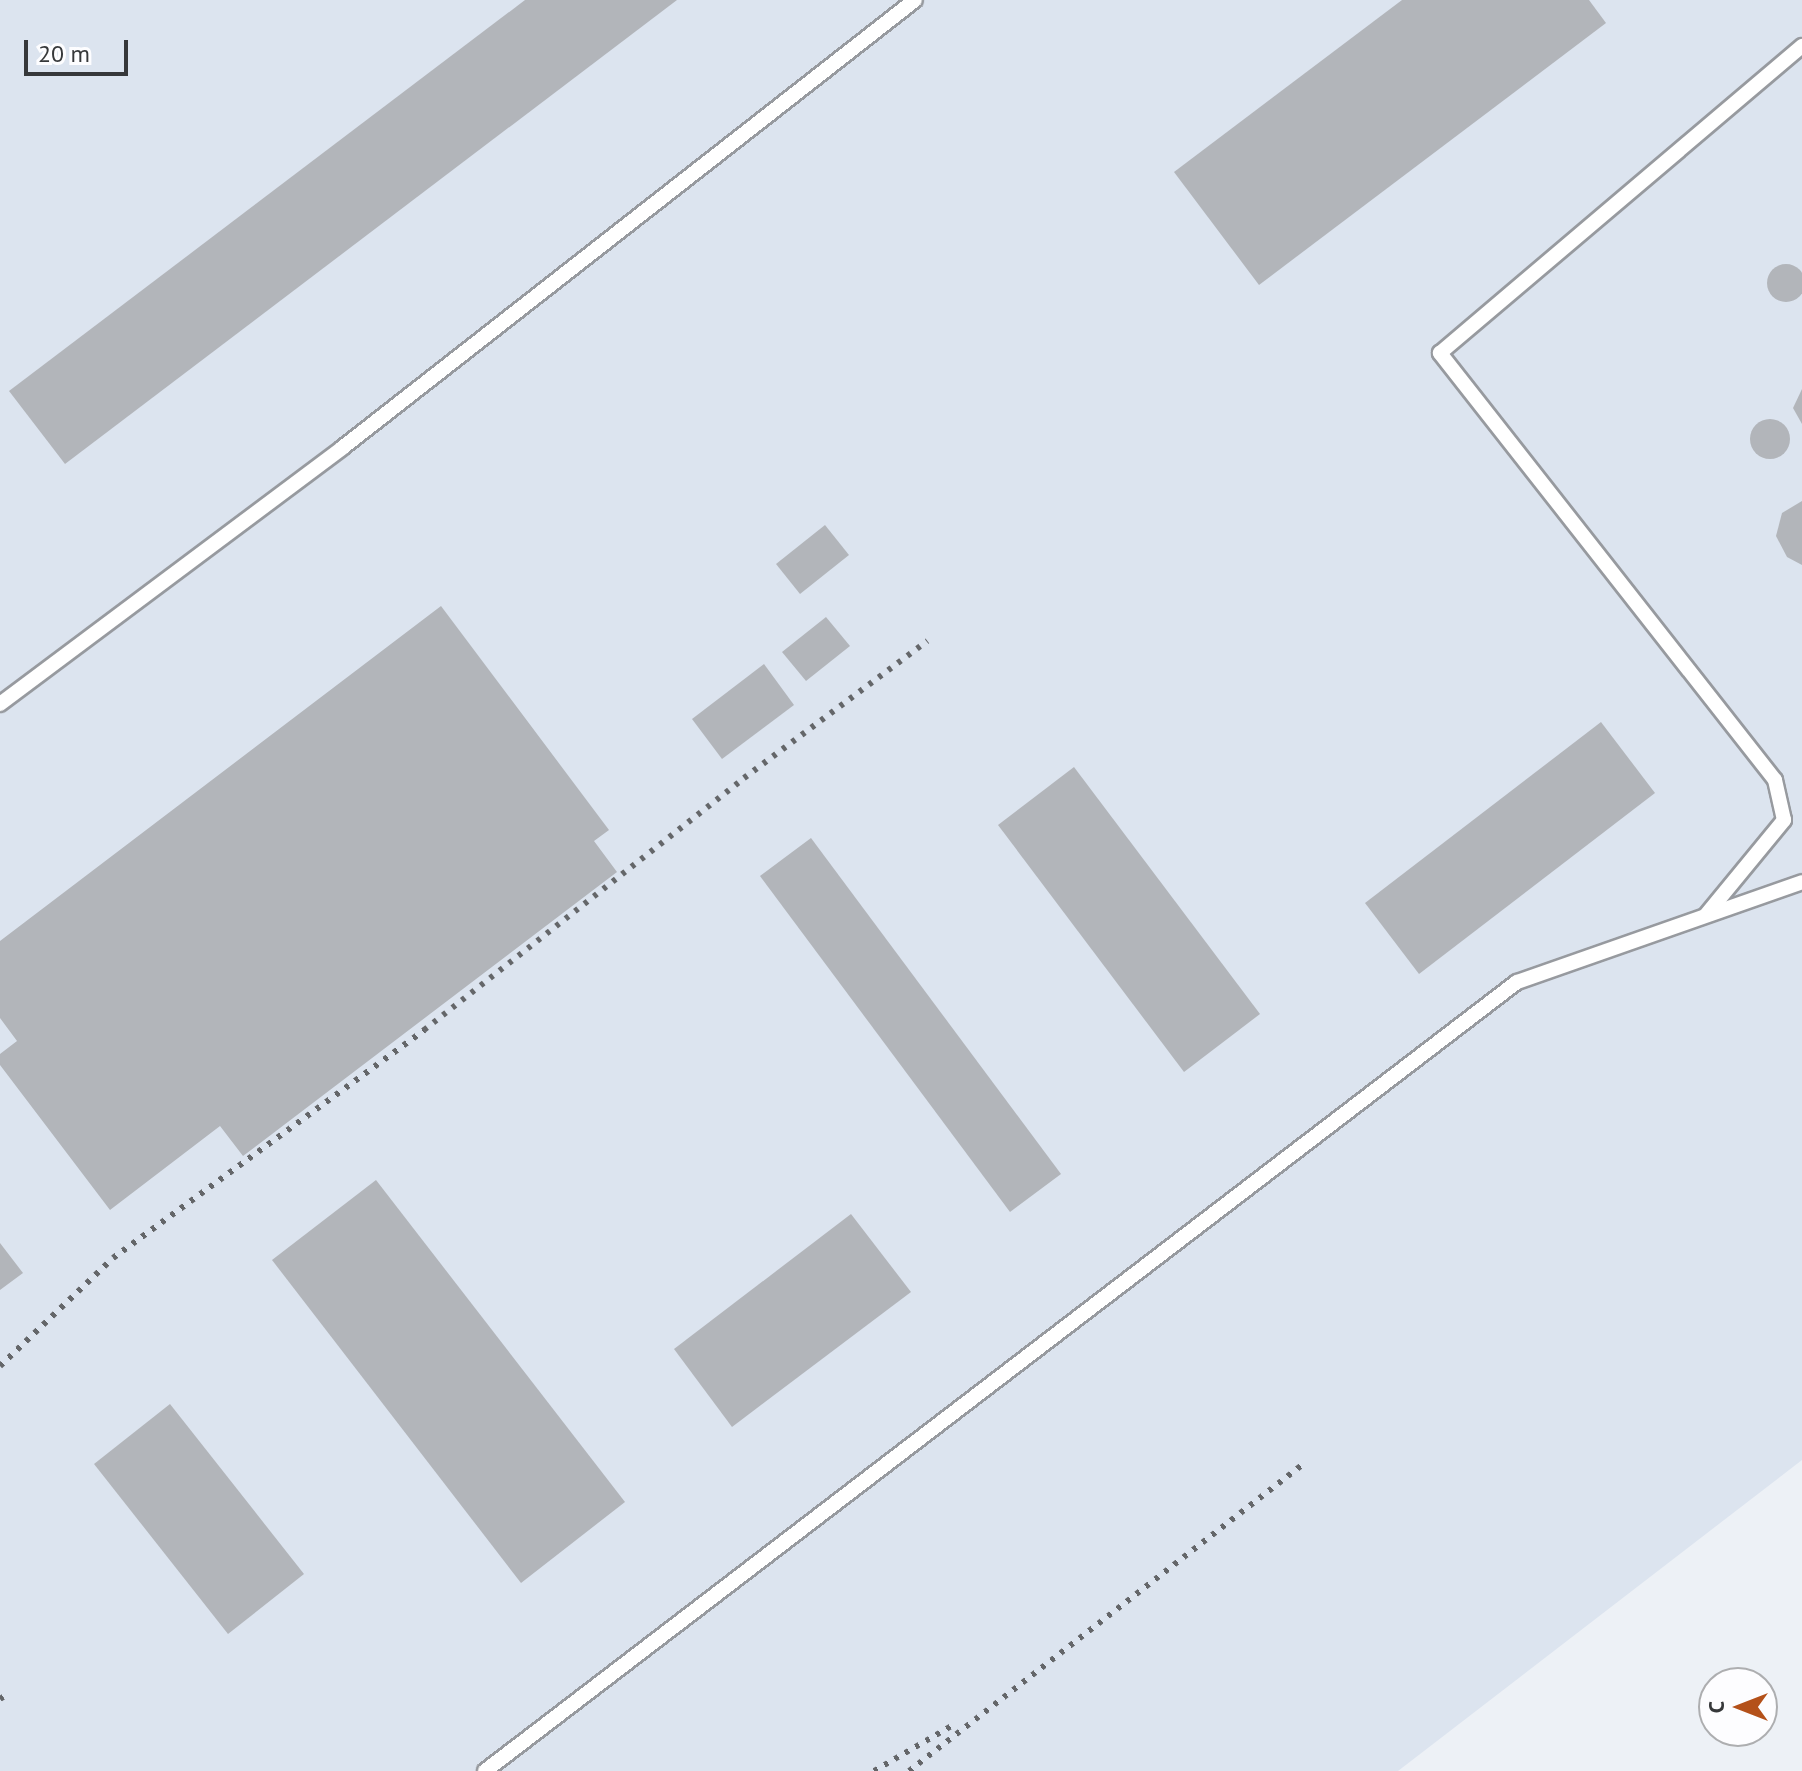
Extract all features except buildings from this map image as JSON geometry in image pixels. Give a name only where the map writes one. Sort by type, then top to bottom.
[{"type":"lane","points":[[0,704],[342,448],[915,0]]},
{"type":"lane","points":[[1706,915],[1784,820],[1775,780],[1440,353],[1802,46]]},
{"type":"lane","points":[[485,1771],[1517,982],[1802,882]]},
{"type":"shaded area","points":[[0,0],[1802,0],[1802,1460],[1398,1771],[0,1771]]},
{"type":"railway","points":[[0,1366],[113,1258],[424,1030],[744,778],[927,641]]},
{"type":"railway","points":[[909,1771],[1301,1466]]},
{"type":"railway","points":[[874,1771],[953,1725]]}]
